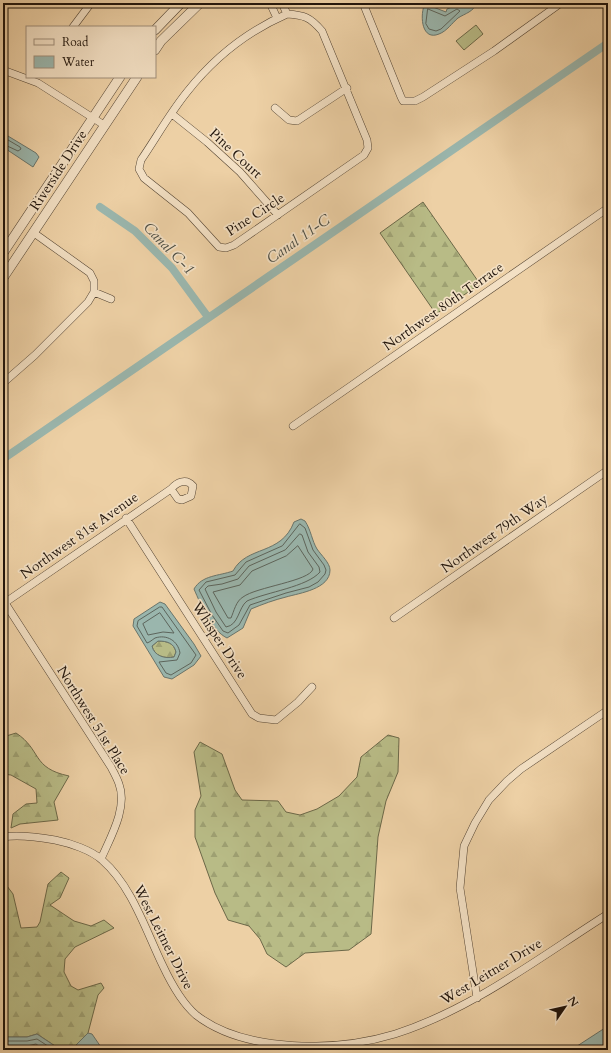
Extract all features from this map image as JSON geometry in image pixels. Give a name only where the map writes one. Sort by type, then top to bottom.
[{"type":"street","points":[[74,26],[91,3]]},
{"type":"street","points":[[156,29],[181,3]]},
{"type":"street","points":[[156,48],[161,40],[200,3]]},
{"type":"street","points":[[270,3],[277,18]]},
{"type":"street","points":[[282,3],[287,14]]},
{"type":"street","points":[[363,3],[400,97],[403,101],[408,102],[423,97],[494,51],[561,3]]},
{"type":"street","name":"Pine Circle","points":[[287,14],[301,15],[313,20],[322,30],[347,88],[367,140],[368,148],[364,155],[234,245],[226,248],[219,247],[188,213],[144,178],[139,169],[141,160],[186,92],[208,68],[238,42],[277,18],[287,14]]},
{"type":"street","points":[[3,70],[26,76]]},
{"type":"street","name":"Riverside Drive","points":[[3,253],[119,78]]},
{"type":"street","name":"Riverside Drive","points":[[3,278],[34,233],[104,124],[136,78]]},
{"type":"street","points":[[40,80],[104,124]]},
{"type":"street","points":[[275,108],[289,120],[297,121],[347,88]]},
{"type":"street","name":"Pine Court","points":[[172,114],[207,142],[240,172],[278,215]]},
{"type":"street","name":"Northwest 80th Terrace","points":[[293,426],[608,208]]},
{"type":"street","points":[[3,383],[35,355],[88,302],[94,292],[94,281],[90,273],[34,233]]},
{"type":"street","points":[[94,292],[111,299]]},
{"type":"street","name":"Northwest 79th Way","points":[[394,618],[608,470]]},
{"type":"street","name":"Northwest 81st Avenue","points":[[4,603],[126,518],[171,489]]},
{"type":"street","name":"Whisper Drive","points":[[126,518],[252,714],[259,718],[276,720],[298,702],[312,687]]},
{"type":"street","name":"Northwest 51st Place","points":[[4,603],[111,767],[120,785],[121,803],[118,816],[101,859]]},
{"type":"street","points":[[477,998],[460,888],[464,846],[475,823],[489,800],[507,781],[608,710]]},
{"type":"street","name":"West Leitner Drive","points":[[3,837],[38,837],[64,842],[101,859],[119,878],[168,978],[181,998],[196,1015],[216,1029],[238,1040],[263,1046],[298,1048],[345,1044],[394,1034],[436,1018],[477,998],[608,914]]},
{"type":"green space","points":[[476,25],[483,34],[464,50],[456,41]]},
{"type":"green space","points":[[423,202],[480,284],[436,314],[380,233]]},
{"type":"green space","points":[[158,641],[164,641],[174,646],[176,652],[174,657],[167,658],[160,656],[155,652],[152,646]]},
{"type":"green space","points":[[16,733],[24,739],[42,763],[48,768],[57,773],[69,776],[54,802],[58,820],[20,824],[11,828],[13,814],[26,804],[37,803],[36,789],[11,775],[3,774],[3,737]]},
{"type":"green space","points":[[388,735],[399,738],[398,772],[386,801],[378,837],[371,934],[349,950],[305,953],[286,967],[267,954],[260,939],[249,926],[228,920],[215,893],[195,837],[195,810],[201,796],[194,752],[200,742],[222,754],[235,790],[242,800],[278,801],[286,812],[300,815],[317,809],[339,796],[357,777],[361,757]]},
{"type":"green space","points":[[61,872],[69,878],[60,898],[50,905],[74,921],[91,926],[104,920],[114,928],[75,947],[65,959],[64,972],[71,986],[78,990],[101,983],[104,988],[98,995],[88,1033],[71,1050],[61,1050],[37,1034],[27,1037],[3,1037],[3,887],[7,886],[13,894],[21,928],[37,927],[40,922],[48,884]]},
{"type":"water","points":[[470,3],[477,3],[471,10],[458,18],[442,33],[433,35],[426,31],[422,16],[424,6],[434,4],[433,7],[446,12],[447,9],[459,4],[465,6]]},
{"type":"water","points":[[3,133],[36,153],[39,157],[33,167],[3,147]]},
{"type":"water","points":[[301,519],[305,521],[315,546],[330,567],[329,576],[320,586],[306,592],[251,609],[243,628],[227,638],[216,629],[207,616],[194,589],[197,584],[206,578],[233,571],[239,563],[247,557],[273,546],[288,533],[294,522]]},
{"type":"water","points":[[160,602],[165,604],[201,656],[194,665],[172,679],[164,677],[133,626],[134,619]],"holes":[[[158,641],[167,642],[174,646],[176,652],[174,657],[167,658],[157,654],[152,646]]]},
{"type":"water","points":[[608,1026],[608,1050],[571,1050]]},
{"type":"water","points":[[88,1033],[92,1034],[103,1050],[71,1050]]},
{"type":"water","points":[[37,1034],[61,1050],[3,1050],[3,1037],[27,1037]]},
{"type":"waterway","name":"Canal 11-C","points":[[3,459],[608,43]]},
{"type":"waterway","name":"Canal C-1","points":[[100,207],[135,231],[172,268],[208,317]]}]
